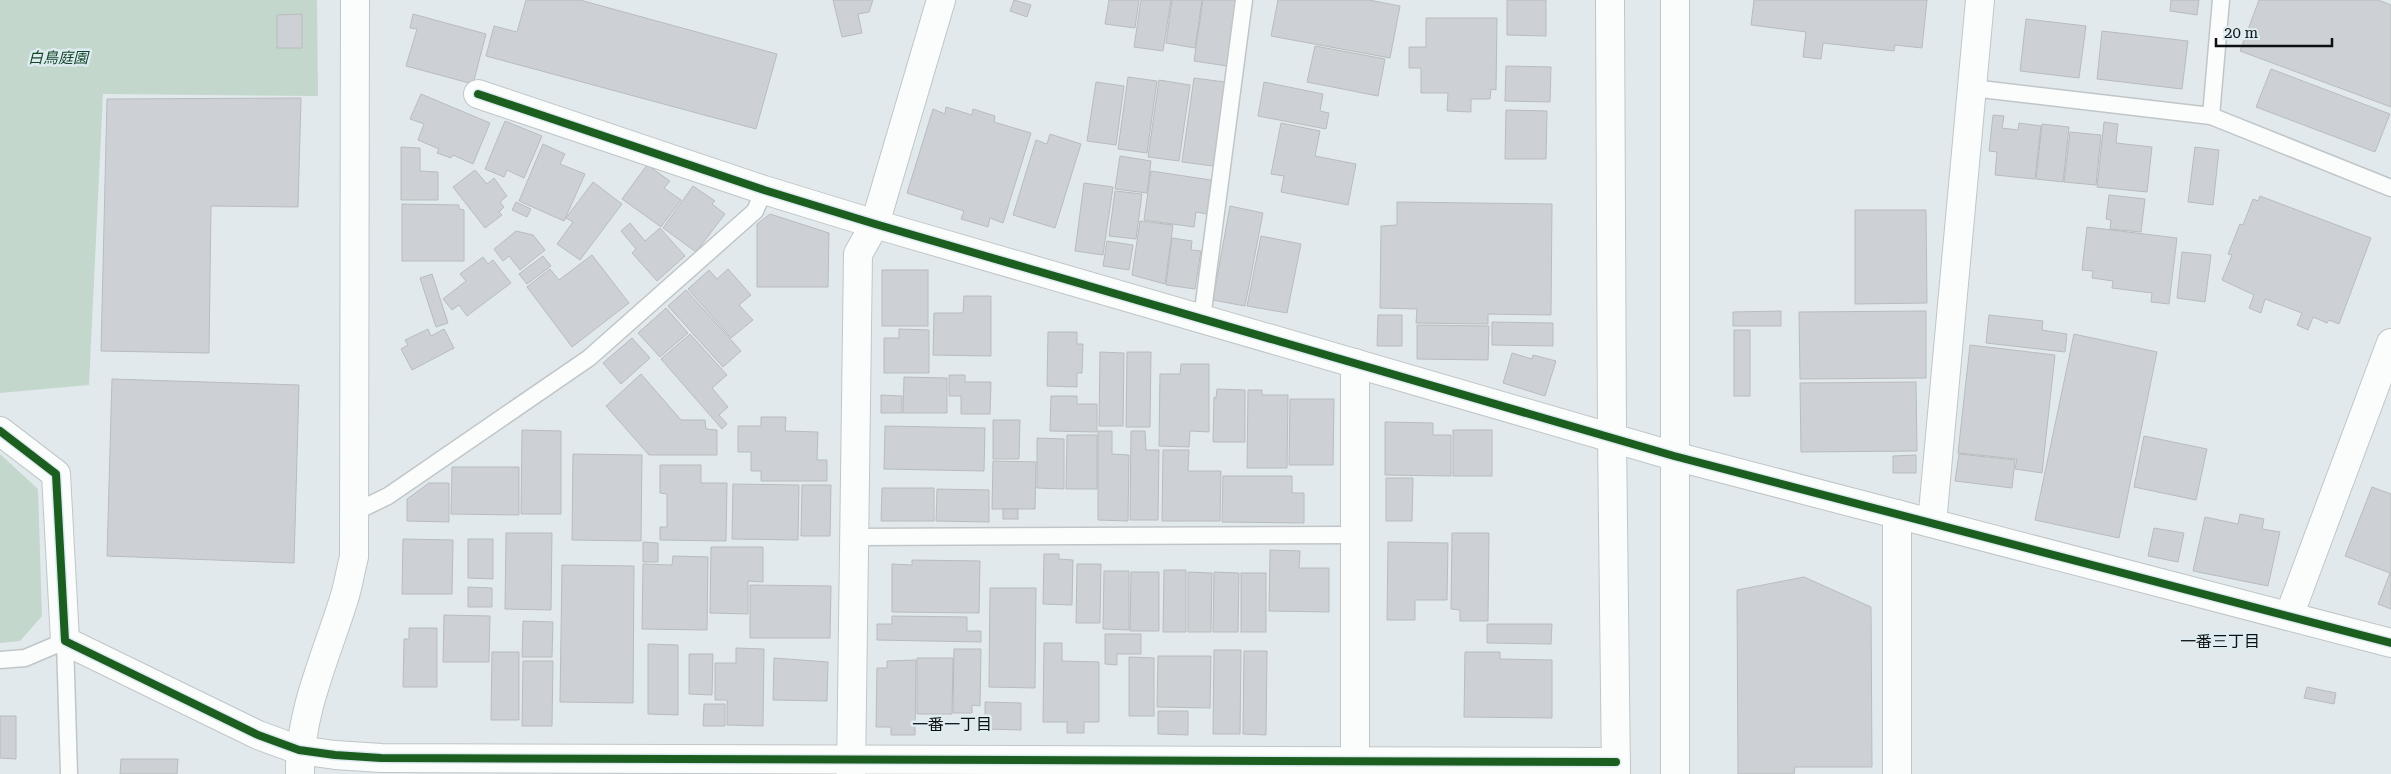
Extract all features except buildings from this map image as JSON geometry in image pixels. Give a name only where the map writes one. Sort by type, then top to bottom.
[{"type":"street","points":[[300,762],[312,693],[344,601],[354,557],[356,512],[355,0]]},
{"type":"street","points":[[852,767],[858,254],[875,224],[941,0]]},
{"type":"street","points":[[0,431],[56,474],[65,641],[258,735],[300,762],[335,755],[381,766],[1616,768],[1610,0]]},
{"type":"street","points":[[1675,0],[1675,774]]},
{"type":"street","points":[[1932,523],[1980,0]]},
{"type":"street","points":[[478,94],[764,190],[875,224],[1674,456],[2391,643]]},
{"type":"street","points":[[2289,616],[2391,343]]},
{"type":"street","points":[[1355,363],[1356,768]]},
{"type":"street","points":[[1897,514],[1897,774]]},
{"type":"lane","points":[[1202,318],[1244,0]]},
{"type":"lane","points":[[2211,116],[2221,0]]},
{"type":"lane","points":[[1972,88],[2211,116],[2391,188]]},
{"type":"lane","points":[[356,512],[388,496],[589,358],[755,211],[764,190]]},
{"type":"lane","points":[[856,537],[1355,535]]},
{"type":"lane","points":[[0,660],[26,658],[65,641],[69,774]]},
{"type":"green space","name":"白鳥庭園","points":[[0,0],[317,0],[318,96],[103,94],[89,385],[0,393]]},
{"type":"green space","points":[[0,454],[38,489],[42,616],[20,641],[0,643]]},
{"type":"cycle path","points":[[478,94],[764,190],[875,224],[1674,456],[2391,643]]},
{"type":"cycle path","points":[[0,431],[56,474],[65,641],[258,735],[299,750],[381,758],[1616,762]]},
{"type":"district","name":"一番三丁目","points":[[2220,641]]},
{"type":"district","name":"一番一丁目","points":[[952,724]]}]
